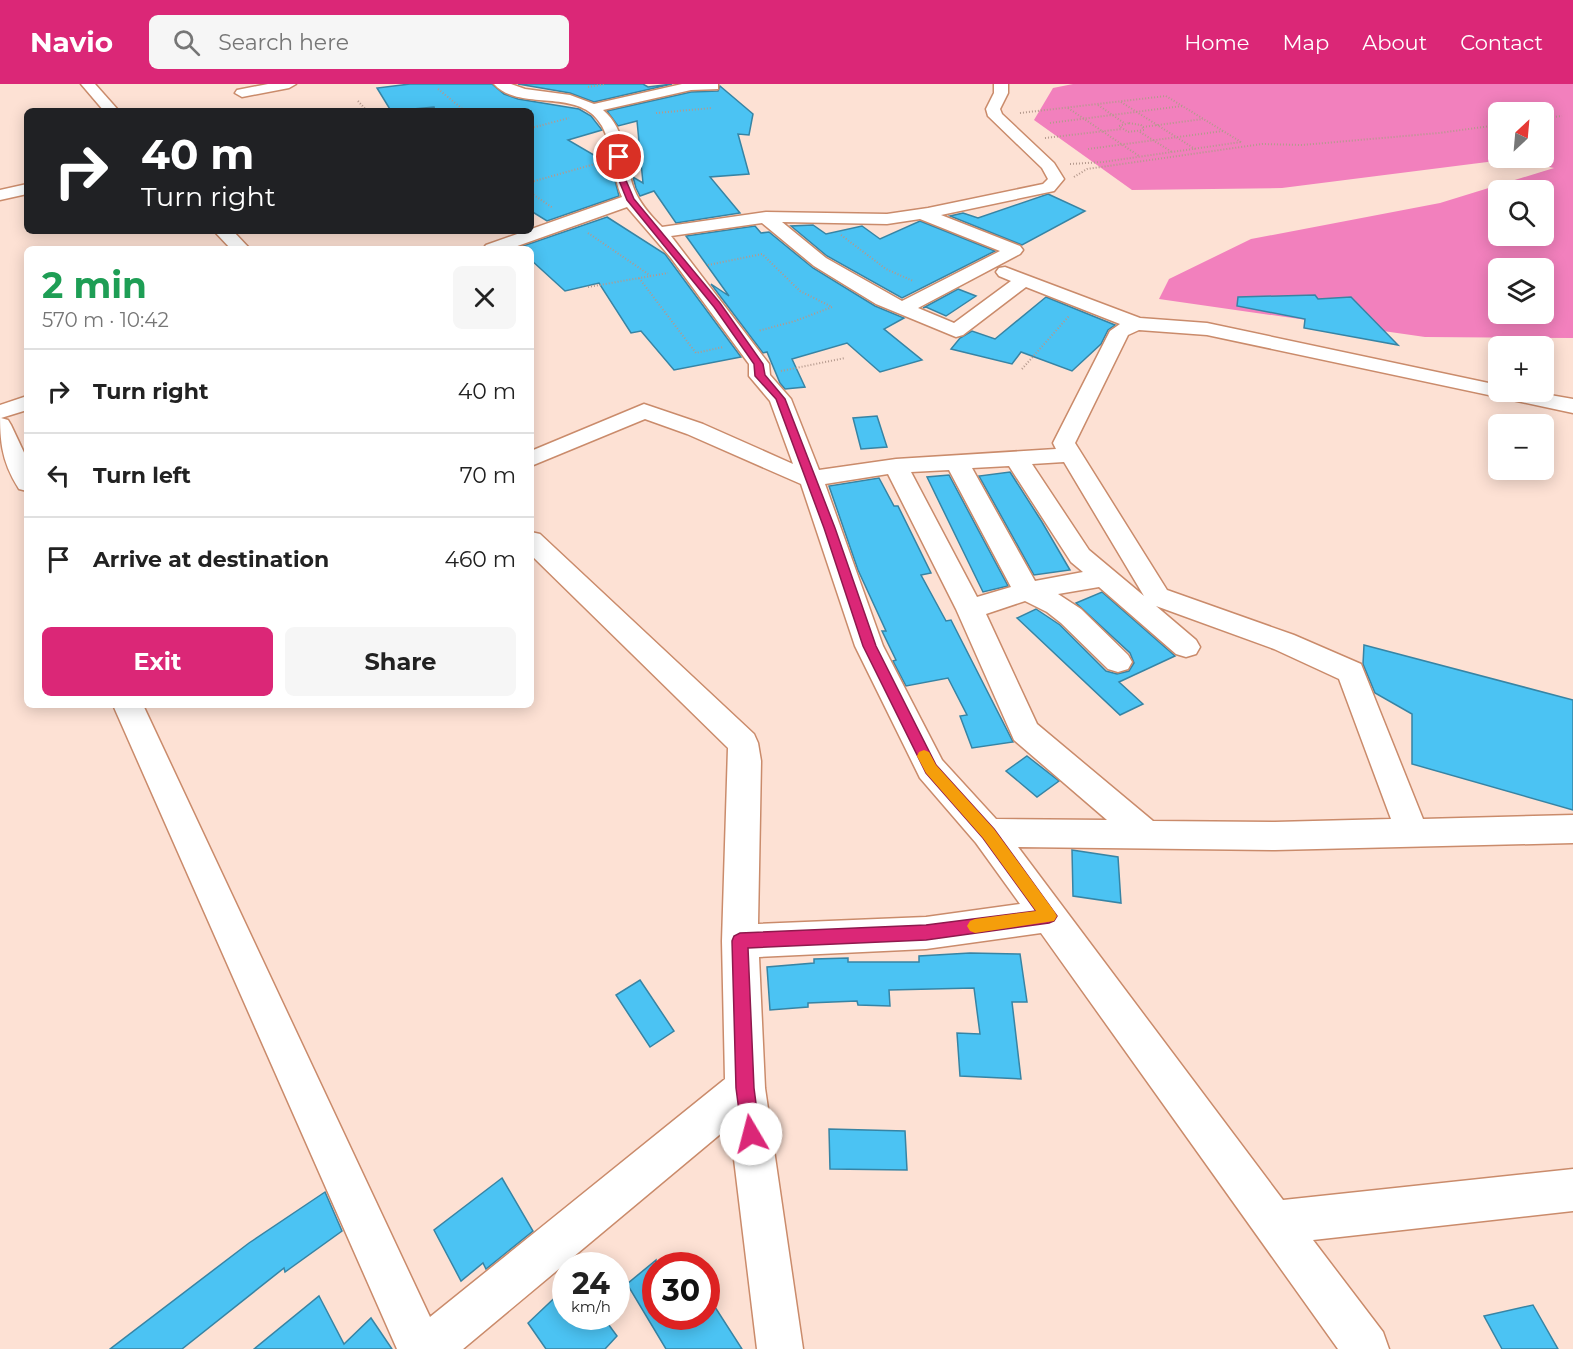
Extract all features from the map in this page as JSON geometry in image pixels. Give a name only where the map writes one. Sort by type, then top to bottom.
[{"type":"street","points":[[88,84],[109,108]]},
{"type":"street","points":[[242,93],[289,84]]},
{"type":"street","points":[[501,84],[513,92],[552,98],[594,110],[691,86],[713,86]]},
{"type":"street","points":[[660,233],[766,217],[887,219],[1048,188],[1056,179],[1047,165],[995,116],[993,109],[1001,93],[1001,84]]},
{"type":"street","points":[[519,106],[552,98]]},
{"type":"street","points":[[594,110],[617,138],[622,178],[630,200],[689,269],[759,364],[760,376],[780,399],[830,528],[869,646],[931,769],[988,833],[1366,1349]]},
{"type":"street","points":[[0,195],[24,190]]},
{"type":"street","points":[[501,246],[630,200]]},
{"type":"street","points":[[902,309],[1014,250],[922,214]]},
{"type":"street","points":[[766,217],[820,262],[883,300],[957,331],[1024,280]]},
{"type":"street","points":[[226,234],[238,246]]},
{"type":"street","points":[[498,234],[510,243]]},
{"type":"street","points":[[986,265],[1137,324],[1207,329],[1488,388]]},
{"type":"street","points":[[1137,324],[1119,331],[1064,443],[1158,597],[1284,642],[1352,672],[1413,834]]},
{"type":"street","points":[[1554,402],[1573,406]]},
{"type":"street","points":[[0,412],[24,404]]},
{"type":"street","points":[[534,458],[644,411],[695,429],[810,479],[896,466],[1072,455]]},
{"type":"street","points":[[0,425],[24,477]]},
{"type":"street","points":[[1016,458],[1080,556],[1186,647]]},
{"type":"street","points":[[957,462],[1028,591],[1057,605],[1071,616],[1118,662]]},
{"type":"street","points":[[896,466],[970,609],[1026,732],[1149,836]]},
{"type":"street","points":[[534,543],[743,742],[746,761],[740,941],[745,1088],[780,1349]]},
{"type":"street","points":[[970,609],[1028,591],[1106,577]]},
{"type":"street","points":[[129,708],[421,1349]]},
{"type":"street","points":[[988,833],[1149,836],[1413,834],[1573,829]]},
{"type":"street","points":[[740,941],[926,933],[1049,916]]},
{"type":"street","points":[[427,1349],[745,1088]]},
{"type":"street","points":[[1273,1223],[1573,1190]]},
{"type":"path","points":[[438,89],[461,108]]},
{"type":"path","points":[[995,116],[1166,96],[1241,142],[1103,162],[1047,165]]},
{"type":"path","points":[[358,100],[365,108]]},
{"type":"path","points":[[1120,101],[1195,149]]},
{"type":"path","points":[[1097,104],[1124,123]]},
{"type":"path","points":[[1050,123],[1183,106]]},
{"type":"path","points":[[656,113],[712,108]]},
{"type":"path","points":[[1067,108],[1140,157]]},
{"type":"path","points":[[534,127],[594,110]]},
{"type":"path","points":[[1554,117],[1562,116]]},
{"type":"path","points":[[1122,129],[1120,125],[1125,123],[1143,127],[1203,119]]},
{"type":"path","points":[[1048,188],[1087,169],[1160,158],[1262,144],[1302,145],[1439,133],[1488,126]]},
{"type":"path","points":[[1021,141],[1122,129],[1136,132],[1144,130],[1143,127]]},
{"type":"path","points":[[1088,149],[1224,131]]},
{"type":"path","points":[[1140,132],[1172,152]]},
{"type":"path","points":[[534,181],[619,157]]},
{"type":"path","points":[[825,217],[835,231],[886,269],[936,290]]},
{"type":"path","points":[[572,221],[651,276]]},
{"type":"path","points":[[588,287],[762,254],[800,291],[832,307],[742,340],[696,353],[639,278]]},
{"type":"path","points":[[1022,369],[1081,302]]},
{"type":"path","points":[[760,376],[845,358]]},
{"type":"shaded area","points":[[1073,84],[1573,84],[1573,338],[1554,338],[1554,336],[1425,337],[1159,299],[1169,279],[1251,239],[1440,203],[1488,188],[1488,246],[1554,246],[1554,180],[1515,180],[1554,168],[1554,102],[1488,102],[1488,162],[1282,188],[1132,190],[1034,120],[1053,88]]},
{"type":"building","points":[[410,84],[492,84],[504,94],[518,99],[579,109],[591,116],[602,130],[568,140],[611,165],[619,196],[547,221],[534,213],[534,108],[389,108],[377,88]]},
{"type":"building","points":[[518,84],[643,84],[648,87],[672,84],[594,102],[570,93]]},
{"type":"building","points":[[720,86],[753,114],[749,135],[738,134],[749,174],[710,177],[740,213],[676,223],[654,191],[640,196],[636,188],[633,177],[643,183],[637,121],[618,126],[607,111],[691,92],[718,91]]},
{"type":"building","points":[[1048,194],[1085,211],[1022,245],[950,216],[963,213],[978,218]]},
{"type":"building","points":[[607,217],[665,254],[741,357],[674,370],[641,331],[631,333],[599,283],[565,291],[534,263],[534,246],[523,246]]},
{"type":"building","points":[[920,221],[995,251],[902,298],[827,256],[791,226],[813,225],[826,234],[862,226],[880,239]]},
{"type":"building","points":[[755,226],[761,233],[769,232],[813,268],[875,306],[904,318],[884,329],[922,360],[880,372],[847,343],[792,359],[805,387],[785,389],[780,383],[767,352],[763,353],[711,284],[729,296],[686,236]]},
{"type":"building","points":[[958,289],[976,296],[946,316],[926,307],[923,308]]},
{"type":"building","points":[[1315,295],[1318,299],[1351,297],[1398,345],[1304,328],[1305,319],[1237,306],[1238,297]]},
{"type":"building","points":[[1046,297],[1115,325],[1108,330],[1101,344],[1072,371],[1021,352],[1012,364],[951,349],[960,338],[972,331],[995,339]]},
{"type":"building","points":[[877,416],[887,447],[861,449],[853,418]]},
{"type":"building","points":[[1010,472],[1070,570],[1034,575],[979,476]]},
{"type":"building","points":[[949,475],[1008,586],[983,592],[927,477]]},
{"type":"building","points":[[879,478],[894,506],[898,506],[931,573],[921,575],[946,621],[951,620],[1013,742],[972,748],[960,716],[967,715],[948,678],[906,686],[893,661],[896,660],[882,631],[886,631],[858,570],[829,486]]},
{"type":"building","points":[[1102,592],[1175,656],[1119,682],[1143,704],[1120,715],[1017,618],[1036,609],[1060,625],[1106,671],[1117,674],[1129,671],[1134,663],[1130,653],[1076,603]]},
{"type":"building","points":[[1364,645],[1573,700],[1573,810],[1412,764],[1412,714],[1375,693],[1363,664]]},
{"type":"building","points":[[1027,756],[1059,781],[1037,797],[1006,771]]},
{"type":"building","points":[[1072,850],[1118,857],[1121,903],[1073,896]]},
{"type":"building","points":[[970,953],[1020,954],[1027,1002],[1012,1002],[1021,1079],[960,1076],[957,1033],[980,1034],[974,988],[889,990],[890,1006],[858,1005],[857,1001],[808,1003],[808,1007],[770,1010],[767,967],[814,963],[814,959],[848,958],[848,962],[919,962],[919,956]]},
{"type":"building","points":[[640,980],[674,1031],[650,1047],[616,995]]},
{"type":"building","points":[[829,1129],[905,1131],[907,1170],[830,1169]]},
{"type":"building","points":[[502,1178],[533,1231],[486,1269],[483,1263],[461,1281],[434,1230]]},
{"type":"building","points":[[325,1192],[342,1231],[285,1272],[284,1268],[182,1349],[110,1349],[249,1243]]},
{"type":"building","points":[[642,1272],[642,1309],[630,1289],[630,1282]]},
{"type":"building","points":[[319,1296],[344,1344],[371,1318],[392,1349],[254,1349]]},
{"type":"building","points":[[552,1300],[552,1330],[613,1330],[617,1336],[605,1349],[546,1349],[528,1323]]},
{"type":"building","points":[[1533,1305],[1558,1349],[1502,1349],[1484,1316]]},
{"type":"building","points":[[720,1315],[742,1349],[666,1349],[655,1330],[720,1330]]},
{"type":"slow traffic","points":[[924,756],[931,769],[988,833],[1049,916],[975,926]]},
{"type":"route","points":[[619,157],[622,178],[630,200],[660,233],[689,269],[694,279],[717,305],[759,364],[760,376],[780,399],[830,528],[869,646],[931,769],[988,833],[1049,916],[926,933],[740,941],[745,1088],[751,1134]]}]
